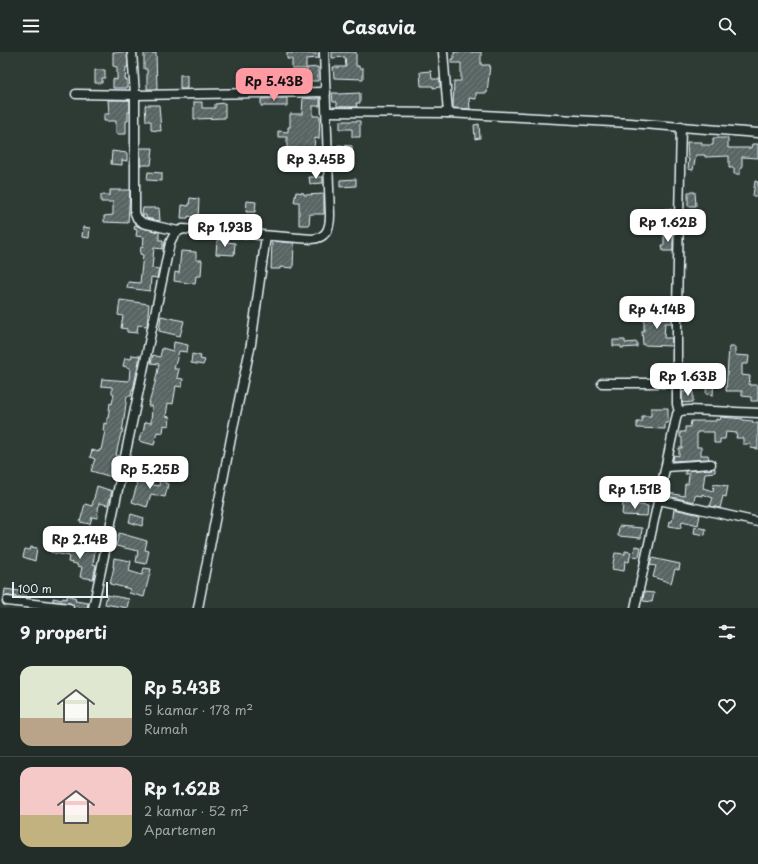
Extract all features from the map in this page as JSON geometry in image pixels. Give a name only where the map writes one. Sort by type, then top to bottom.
[{"type":"street","points":[[132,52],[135,213],[143,222],[178,231]]},
{"type":"street","points":[[93,608],[170,243],[174,235],[183,229],[316,239],[326,235],[330,215],[324,52]]},
{"type":"street","points":[[443,52],[448,112]]},
{"type":"street","points":[[76,94],[134,95],[326,92]]},
{"type":"street","points":[[327,112],[448,112],[681,126],[758,133]]},
{"type":"street","points":[[635,608],[676,418],[679,412],[677,404],[677,383],[681,126]]},
{"type":"street","points":[[198,608],[250,344],[266,236]]},
{"type":"street","points":[[602,383],[677,383]]},
{"type":"street","points":[[679,412],[689,410],[758,413]]},
{"type":"street","points":[[666,467],[711,464]]},
{"type":"street","points":[[659,500],[758,522]]},
{"type":"street","points":[[7,601],[69,608]]},
{"type":"building","points":[[113,52],[127,52],[128,67],[126,67],[125,80],[127,80],[127,88],[113,88],[113,79],[117,80],[117,67],[113,66]]},
{"type":"building","points":[[332,52],[356,52],[356,66],[363,68],[363,79],[334,78],[333,67],[346,67],[345,57],[332,58]]},
{"type":"building","points":[[454,52],[481,52],[481,65],[490,65],[487,93],[476,93],[476,99],[469,98],[470,109],[453,108],[454,81],[461,81],[461,63],[451,63],[451,59],[454,59]]},
{"type":"building","points":[[144,53],[156,53],[157,89],[147,89],[147,69],[144,69]]},
{"type":"building","points":[[287,53],[319,54],[319,58],[306,59],[306,69],[292,69],[292,59],[287,59]]},
{"type":"building","points":[[318,67],[318,81],[307,81],[307,68]]},
{"type":"building","points":[[95,70],[105,70],[105,78],[102,78],[102,83],[95,83]]},
{"type":"building","points":[[431,71],[432,79],[440,79],[440,87],[433,88],[433,86],[421,86],[420,72]]},
{"type":"building","points":[[180,75],[187,75],[187,88],[180,88]]},
{"type":"building","points":[[332,93],[360,93],[360,103],[356,103],[357,107],[337,107],[337,102],[333,102]]},
{"type":"building","points":[[287,98],[287,106],[261,106],[261,99]]},
{"type":"building","points":[[303,98],[320,98],[320,106],[313,106],[313,116],[320,116],[319,139],[315,138],[313,159],[320,159],[320,165],[307,166],[306,153],[303,153],[304,148],[287,148],[287,137],[278,137],[278,131],[288,132],[288,127],[290,127],[290,114],[302,114]]},
{"type":"building","points":[[108,100],[130,100],[130,112],[128,112],[128,121],[126,121],[126,134],[116,134],[116,121],[104,121],[104,114],[109,114]]},
{"type":"building","points":[[194,102],[202,102],[202,108],[215,108],[215,104],[225,103],[225,118],[194,119]]},
{"type":"building","points":[[145,105],[159,105],[161,131],[151,130],[151,121],[146,121]]},
{"type":"building","points":[[340,121],[360,121],[360,137],[352,137],[352,129],[340,129]]},
{"type":"building","points":[[479,124],[480,138],[475,139],[474,125]]},
{"type":"building","points":[[713,138],[728,138],[728,148],[751,148],[752,144],[758,144],[758,158],[742,157],[742,168],[740,168],[740,174],[734,174],[734,168],[729,168],[729,156],[705,157],[705,155],[696,155],[693,170],[688,169],[689,159],[687,142],[702,142],[702,145],[713,145]]},
{"type":"building","points":[[338,145],[352,146],[351,161],[334,160],[334,154],[337,154]]},
{"type":"building","points":[[140,148],[153,148],[151,165],[140,165]]},
{"type":"building","points":[[112,151],[127,153],[127,161],[122,160],[122,165],[111,164]]},
{"type":"building","points":[[148,172],[162,173],[162,181],[147,180]]},
{"type":"building","points":[[309,177],[323,177],[323,183],[310,184]]},
{"type":"building","points":[[356,179],[356,186],[340,187],[340,180]]},
{"type":"building","points":[[755,181],[758,182],[758,196],[753,196]]},
{"type":"building","points":[[110,190],[130,190],[128,223],[104,222],[104,216],[113,215],[113,202],[101,202],[101,195],[110,195]]},
{"type":"building","points":[[296,192],[304,193],[304,195],[324,194],[324,214],[310,214],[309,225],[299,225],[299,202],[294,202]]},
{"type":"building","points":[[688,192],[695,192],[696,206],[688,206]]},
{"type":"building","points":[[190,198],[199,199],[198,218],[188,216],[188,218],[181,218],[182,205],[189,206]]},
{"type":"building","points":[[247,201],[256,202],[255,212],[246,212]]},
{"type":"building","points":[[143,208],[159,208],[160,221],[146,218],[146,215],[142,215]]},
{"type":"building","points":[[664,209],[671,209],[670,226],[663,225]]},
{"type":"building","points":[[135,225],[159,232],[159,240],[163,240],[163,249],[154,248],[152,268],[159,269],[157,278],[151,277],[150,291],[127,288],[128,282],[140,283],[143,255],[140,254],[141,247],[143,247],[144,237],[136,236],[137,230],[134,229]]},
{"type":"building","points":[[83,227],[90,228],[89,238],[82,237]]},
{"type":"building","points":[[673,234],[673,251],[663,251],[662,245],[664,245],[664,235]]},
{"type":"building","points":[[217,240],[227,240],[227,242],[235,243],[234,255],[216,254]]},
{"type":"building","points":[[272,241],[294,243],[293,268],[280,267],[280,269],[271,269]]},
{"type":"building","points":[[181,251],[196,252],[196,260],[202,260],[201,276],[196,276],[195,284],[174,281],[175,272],[179,273]]},
{"type":"building","points":[[120,300],[149,304],[147,326],[138,325],[137,333],[127,332],[127,329],[121,328],[123,316],[118,315]]},
{"type":"building","points":[[672,309],[672,323],[665,323],[664,338],[672,338],[672,346],[643,345],[642,331],[644,331],[644,318],[660,318],[659,310]]},
{"type":"building","points":[[161,316],[184,321],[180,336],[159,331]]},
{"type":"building","points":[[613,340],[625,340],[625,343],[637,342],[637,347],[621,348],[621,346],[613,346]]},
{"type":"building","points":[[174,342],[188,345],[187,352],[179,351],[174,369],[179,369],[177,378],[183,379],[182,387],[176,386],[173,404],[168,403],[166,416],[170,417],[169,426],[164,425],[163,433],[157,432],[154,445],[139,441],[141,433],[143,433],[145,422],[151,423],[152,406],[148,406],[159,364],[151,363],[153,355],[160,357],[162,348],[173,351]]},
{"type":"building","points":[[729,347],[735,347],[735,355],[749,356],[748,364],[742,364],[742,375],[750,376],[749,385],[758,385],[758,401],[751,401],[751,397],[742,396],[742,391],[726,391]]},
{"type":"building","points":[[192,354],[201,356],[200,359],[205,360],[203,365],[191,363]]},
{"type":"building","points":[[132,355],[140,356],[133,390],[132,389],[131,396],[127,396],[122,433],[116,455],[119,456],[116,466],[114,465],[112,477],[91,471],[95,459],[90,457],[92,450],[99,452],[99,450],[101,450],[105,431],[103,431],[104,423],[107,424],[110,403],[112,404],[114,394],[112,393],[112,387],[101,386],[102,379],[129,381],[130,368],[123,366],[125,358],[131,359]]},
{"type":"building","points":[[667,373],[668,378],[651,378],[651,375]]},
{"type":"building","points":[[707,380],[714,380],[713,395],[706,394]]},
{"type":"building","points":[[693,391],[693,402],[682,403],[682,392]]},
{"type":"building","points":[[651,408],[668,408],[668,423],[665,423],[665,429],[637,428],[637,422],[642,422],[642,416],[651,416]]},
{"type":"building","points":[[721,417],[743,419],[753,421],[753,423],[758,423],[758,449],[750,448],[751,444],[743,444],[743,438],[736,438],[737,433],[726,432],[725,439],[720,439],[720,443],[714,443],[714,432],[697,432],[697,447],[701,447],[701,455],[708,455],[709,459],[673,461],[674,455],[679,456],[679,448],[682,448],[682,438],[680,437],[680,432],[685,432],[685,427],[690,427],[691,421],[716,421],[716,419],[720,420]]},
{"type":"building","points":[[138,458],[157,464],[156,469],[137,465]]},
{"type":"building","points":[[715,468],[715,472],[705,473],[703,488],[713,491],[714,484],[728,486],[726,497],[723,496],[720,508],[710,506],[713,498],[702,494],[702,496],[695,495],[694,502],[668,496],[669,493],[684,496],[685,484],[688,484],[689,474],[685,474],[685,471]]},
{"type":"building","points":[[161,470],[168,472],[165,483],[168,484],[165,497],[151,494],[147,507],[132,502],[138,476],[149,479],[148,484],[159,486]]},
{"type":"building","points":[[97,486],[112,491],[108,505],[99,503],[97,518],[92,517],[90,524],[80,522],[85,504],[92,506]]},
{"type":"building","points":[[623,503],[648,506],[647,516],[622,515]]},
{"type":"building","points":[[674,509],[700,515],[698,525],[682,521],[681,528],[669,526],[670,521],[672,522]]},
{"type":"building","points":[[131,514],[144,518],[142,526],[129,522]]},
{"type":"building","points":[[619,526],[642,528],[641,538],[618,536]]},
{"type":"building","points":[[695,527],[706,529],[705,535],[694,533]]},
{"type":"building","points":[[119,533],[147,541],[145,550],[149,551],[146,564],[136,562],[138,551],[116,546]]},
{"type":"building","points":[[635,546],[641,547],[639,557],[633,556]]},
{"type":"building","points":[[31,547],[37,548],[35,561],[23,557],[25,549],[30,550]]},
{"type":"building","points":[[51,547],[83,552],[83,547],[95,550],[93,564],[96,565],[93,579],[80,577],[82,567],[68,562],[69,556],[50,552]]},
{"type":"building","points":[[625,551],[631,552],[629,562],[625,561],[624,571],[612,569],[615,553],[625,554]]},
{"type":"building","points":[[114,558],[131,561],[129,571],[142,575],[144,568],[151,569],[144,597],[129,593],[130,589],[110,584],[114,567]]},
{"type":"building","points":[[652,558],[680,564],[679,570],[675,569],[671,583],[653,577],[656,566],[650,565]]},
{"type":"building","points":[[5,589],[26,592],[26,598],[4,596]]},
{"type":"building","points":[[644,592],[654,593],[652,602],[643,601]]},
{"type":"building","points":[[68,595],[76,598],[75,601],[88,603],[87,608],[78,607],[70,603],[53,601],[53,598],[62,600],[63,598],[66,599]]},
{"type":"building","points":[[107,595],[129,599],[127,608],[105,604]]}]
